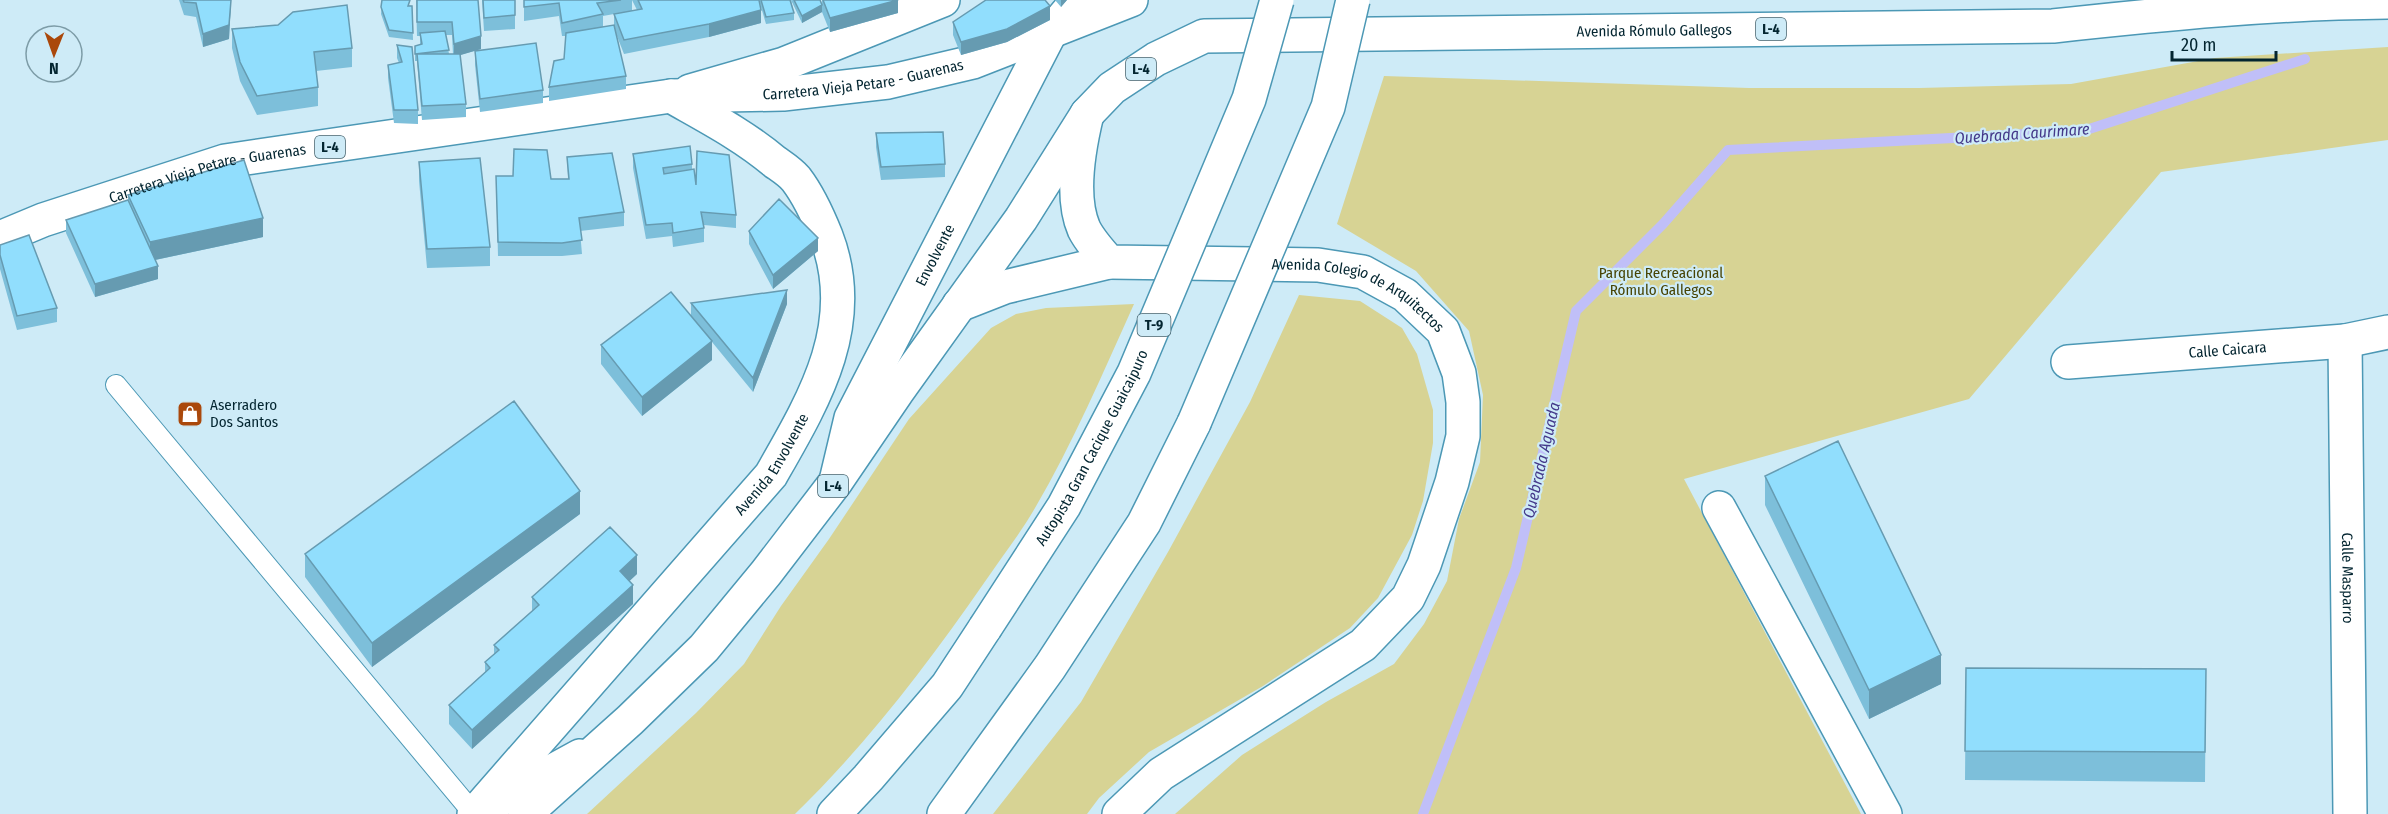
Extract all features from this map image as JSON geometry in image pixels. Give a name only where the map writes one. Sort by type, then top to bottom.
[{"type":"main road","name":"Carretera Vieja Petare - Guarenas","points":[[670,96],[784,64],[943,0]]},
{"type":"main road","name":"Carretera Vieja Petare - Guarenas","points":[[1050,33],[1078,0]]},
{"type":"main road","name":"Carretera Vieja Petare - Guarenas","points":[[0,238],[43,220],[225,161],[670,96],[783,94],[888,82],[973,62],[1131,0]]},
{"type":"main road","name":"Autopista Gran Cacique Guaicaipuro","points":[[834,814],[947,686],[1064,506],[1134,374],[1249,99],[1277,0]]},
{"type":"main road","points":[[944,814],[1050,667],[1138,532],[1194,423],[1328,107],[1353,0]]},
{"type":"main road","name":"Avenida Rómulo Gallegos","points":[[1087,114],[1112,88],[1156,59],[1204,36],[2053,26],[2155,15],[2292,5],[2388,2]]},
{"type":"main road","name":"Envolvente","points":[[835,483],[851,418],[881,364],[1050,33]]},
{"type":"main road","name":"Avenida Envolvente","points":[[474,814],[771,475],[805,415],[822,376],[836,334],[839,292],[832,251],[818,215],[795,178],[766,154],[732,131],[670,96]]},
{"type":"main road","points":[[1087,114],[1081,141],[1078,208],[1084,229],[1109,262]]},
{"type":"main road","name":"L-4","points":[[525,814],[630,720],[704,648],[766,573],[835,483],[1021,219],[1087,114]]},
{"type":"main road","name":"Avenida Colegio de Arquitectos","points":[[959,305],[1005,287],[1109,262],[1318,265],[1363,272],[1405,295],[1443,331],[1459,373],[1462,436],[1452,482],[1424,565],[1408,598],[1363,645],[1161,774],[1119,814]]},
{"type":"main road","name":"Calle Caicara","points":[[2068,362],[2345,341],[2388,332]]},
{"type":"main road","name":"Calle Masparro","points":[[2343,812],[2345,341]]},
{"type":"main road","points":[[1719,507],[1885,814]]},
{"type":"main road","name":"L-4","points":[[474,814],[602,744]]},
{"type":"lane","points":[[116,384],[474,814]]},
{"type":"green space","name":"Parque Recreacional Rómulo Gallegos","points":[[2388,47],[2388,140],[2161,172],[1969,399],[1684,479],[1861,814],[1175,814],[1242,755],[1326,702],[1394,664],[1424,624],[1447,581],[1459,519],[1480,462],[1483,395],[1469,331],[1416,271],[1337,224],[1384,76],[1749,88],[1919,88],[2071,84],[2215,58]]},
{"type":"green space","points":[[1299,295],[1360,301],[1402,328],[1417,354],[1433,410],[1433,443],[1423,501],[1412,535],[1378,598],[1350,628],[1263,686],[1149,752],[1099,798],[1087,814],[993,814],[1081,702],[1168,552],[1250,402]]},
{"type":"green space","points":[[1134,304],[1075,433],[1023,527],[941,644],[895,703],[847,760],[795,814],[587,814],[696,713],[744,664],[909,419],[991,328],[1016,314],[1046,308]]},
{"type":"building","points":[[183,0],[231,0],[229,25],[203,34],[196,3]]},
{"type":"building","points":[[382,0],[410,0],[408,6],[412,6],[413,33],[389,30],[381,7]]},
{"type":"building","points":[[417,0],[478,0],[481,36],[454,44],[452,22],[417,22]]},
{"type":"building","points":[[483,0],[515,0],[515,15],[484,18]]},
{"type":"building","points":[[524,0],[621,0],[597,3],[603,14],[562,23],[559,3],[524,7]]},
{"type":"building","points":[[638,0],[759,0],[761,10],[709,24],[624,40],[614,14],[642,9]]},
{"type":"building","points":[[761,0],[790,0],[794,13],[766,17]]},
{"type":"building","points":[[794,0],[820,0],[822,5],[802,16]]},
{"type":"building","points":[[823,0],[898,0],[830,18]]},
{"type":"building","points":[[986,0],[1045,0],[1050,6],[1007,29],[961,42],[953,22]]},
{"type":"building","points":[[347,5],[352,48],[314,52],[318,87],[257,96],[240,62],[232,29],[278,25],[293,12]]},
{"type":"building","points":[[614,25],[626,76],[549,87],[554,61],[564,59],[566,33]]},
{"type":"building","points":[[445,31],[449,50],[415,54],[415,46],[422,44],[420,33]]},
{"type":"building","points":[[536,43],[543,90],[480,99],[475,51]]},
{"type":"building","points":[[397,45],[412,47],[418,110],[394,110],[388,65],[402,62]]},
{"type":"building","points":[[417,54],[460,54],[466,104],[422,106]]},
{"type":"building","points":[[943,132],[945,164],[881,167],[876,133]]},
{"type":"building","points":[[690,146],[692,164],[663,168],[664,174],[694,169],[696,185],[697,151],[729,155],[736,215],[701,212],[704,228],[673,233],[672,223],[646,225],[633,154]]},
{"type":"building","points":[[514,149],[547,150],[551,179],[569,179],[567,157],[612,153],[624,212],[579,218],[582,240],[562,243],[498,242],[496,176],[513,176]]},
{"type":"building","points":[[480,158],[490,247],[427,249],[419,162]]},
{"type":"building","points":[[244,160],[263,218],[150,242],[128,195]]},
{"type":"building","points":[[779,199],[818,238],[773,275],[749,231]]},
{"type":"building","points":[[128,200],[158,266],[95,284],[66,220]]},
{"type":"building","points":[[29,235],[57,308],[17,316],[0,255],[0,245]]},
{"type":"building","points":[[787,290],[753,378],[691,303]]},
{"type":"building","points":[[671,292],[712,341],[642,397],[601,345]]},
{"type":"building","points":[[514,401],[580,491],[372,643],[305,554]]},
{"type":"building","points":[[1838,441],[1941,655],[1869,690],[1765,476]]},
{"type":"building","points":[[610,527],[637,555],[620,571],[633,585],[472,730],[449,705],[490,668],[485,662],[499,650],[494,645],[539,605],[532,597]]},
{"type":"building","points":[[1966,668],[2206,669],[2205,752],[1965,751]]},
{"type":"waterway","name":"Quebrada Aguada","points":[[1423,814],[1516,568],[1576,311],[1663,224],[1728,150],[2083,131],[2305,59]]},
{"type":"place","name":"Aserradero Dos Santos","points":[[190,414]]},
{"type":"water label","name":"Quebrada Caurimare","points":[[2022,133]]}]
